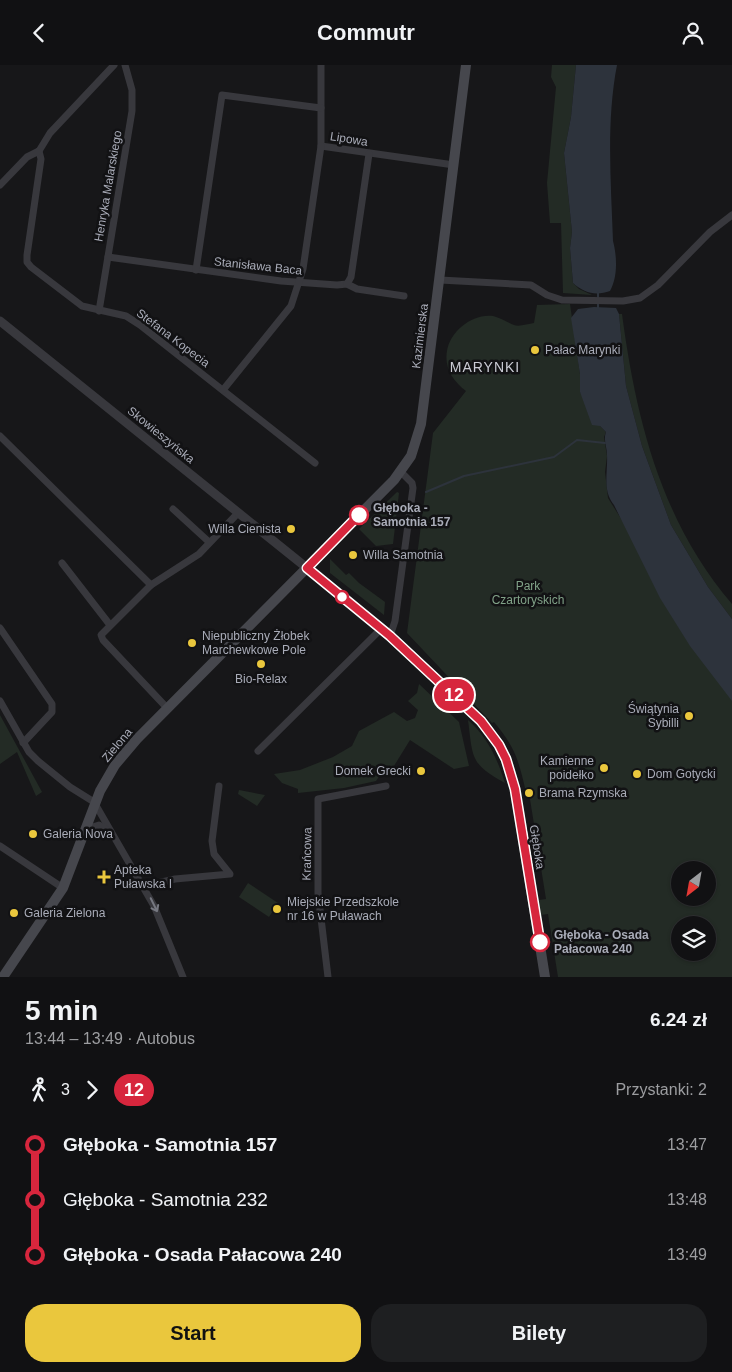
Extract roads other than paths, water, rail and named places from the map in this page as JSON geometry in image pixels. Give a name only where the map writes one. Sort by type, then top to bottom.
[{"type":"main road","name":"Kazimierska","points":[[307,568],[401,472],[411,456],[419,436],[466,65]]},
{"type":"main road","name":"Głęboka","points":[[307,568],[390,636],[481,721],[499,745],[506,759],[515,789],[545,977]]},
{"type":"main road","name":"Zielona","points":[[3,977],[63,888],[86,829],[94,802],[115,765],[307,568]]},
{"type":"street","points":[[0,185],[27,157],[39,151],[50,133],[114,65]]},
{"type":"street","name":"Henryka Malarskiego","points":[[99,311],[122,184],[132,111],[131,84],[125,65]]},
{"type":"street","name":"Lipowa","points":[[321,65],[321,146],[454,165]]},
{"type":"street","points":[[196,270],[222,95],[321,109]]},
{"type":"street","points":[[223,390],[250,355],[288,312],[300,282],[321,146]]},
{"type":"street","name":"Stefana Kopecia","points":[[39,151],[41,159],[27,262],[75,303],[133,320],[315,463]]},
{"type":"street","points":[[347,284],[351,277],[369,154]]},
{"type":"street","points":[[440,280],[531,285],[547,295],[562,300],[623,301],[640,298],[650,292],[710,232],[732,215]]},
{"type":"street","name":"Stanisława Baca","points":[[108,257],[196,270],[300,282],[347,284],[357,289],[404,296]]},
{"type":"street","name":"Skowieszyńska","points":[[0,321],[307,568]]},
{"type":"street","points":[[0,437],[151,585]]},
{"type":"street","points":[[390,636],[396,621],[414,488],[412,483],[401,472]]},
{"type":"street","points":[[173,509],[210,542]]},
{"type":"street","points":[[168,709],[103,641],[102,635],[151,585],[164,575],[189,562],[238,513]]},
{"type":"street","points":[[62,563],[110,625]]},
{"type":"street","points":[[0,628],[52,704],[52,712],[23,743]]},
{"type":"street","points":[[258,751],[382,629]]},
{"type":"street","points":[[0,701],[29,752],[48,770],[94,802],[144,886],[167,933],[184,977]]},
{"type":"street","points":[[144,886],[175,879],[230,874],[214,854],[212,841],[219,786]]},
{"type":"street","name":"Krańcowa","points":[[328,977],[318,893],[318,799],[386,786]]},
{"type":"street","points":[[86,829],[99,825],[111,833]]},
{"type":"street","points":[[2,851],[63,888]]},
{"type":"waterway","points":[[598,292],[598,309]]},
{"type":"waterway","points":[[426,492],[464,476],[554,457],[577,440],[605,443]]},
{"type":"place","name":"Pałac Marynki","points":[[535,350]]},
{"type":"place","name":"Głęboka - Samotnia 157","points":[[359,515]]},
{"type":"place","name":"Willa Cienista","points":[[291,529]]},
{"type":"place","name":"Willa Samotnia","points":[[353,555]]},
{"type":"place","name":"Niepubliczny Żłobek Marchewkowe Pole","points":[[192,643]]},
{"type":"place","name":"Bio-Relax","points":[[261,664]]},
{"type":"place","name":"Świątynia Sybilli","points":[[689,716]]},
{"type":"place","name":"Kamienne poidełko","points":[[604,768]]},
{"type":"place","name":"Domek Grecki","points":[[421,771]]},
{"type":"place","name":"Dom Gotycki","points":[[637,774]]},
{"type":"place","name":"Brama Rzymska","points":[[529,793]]},
{"type":"place","name":"Galeria Nova","points":[[33,834]]},
{"type":"place","name":"Apteka Puławska I","points":[[104,877]]},
{"type":"place","name":"Miejskie Przedszkole nr 16 w Puławach","points":[[277,909]]},
{"type":"place","name":"Galeria Zielona","points":[[14,913]]},
{"type":"place","name":"Głęboka - Osada Pałacowa 240","points":[[540,942]]},
{"type":"district","name":"MARYNKI","points":[[485,367]]},
{"type":"park label","name":"Park Czartoryskich","points":[[528,593]]}]
